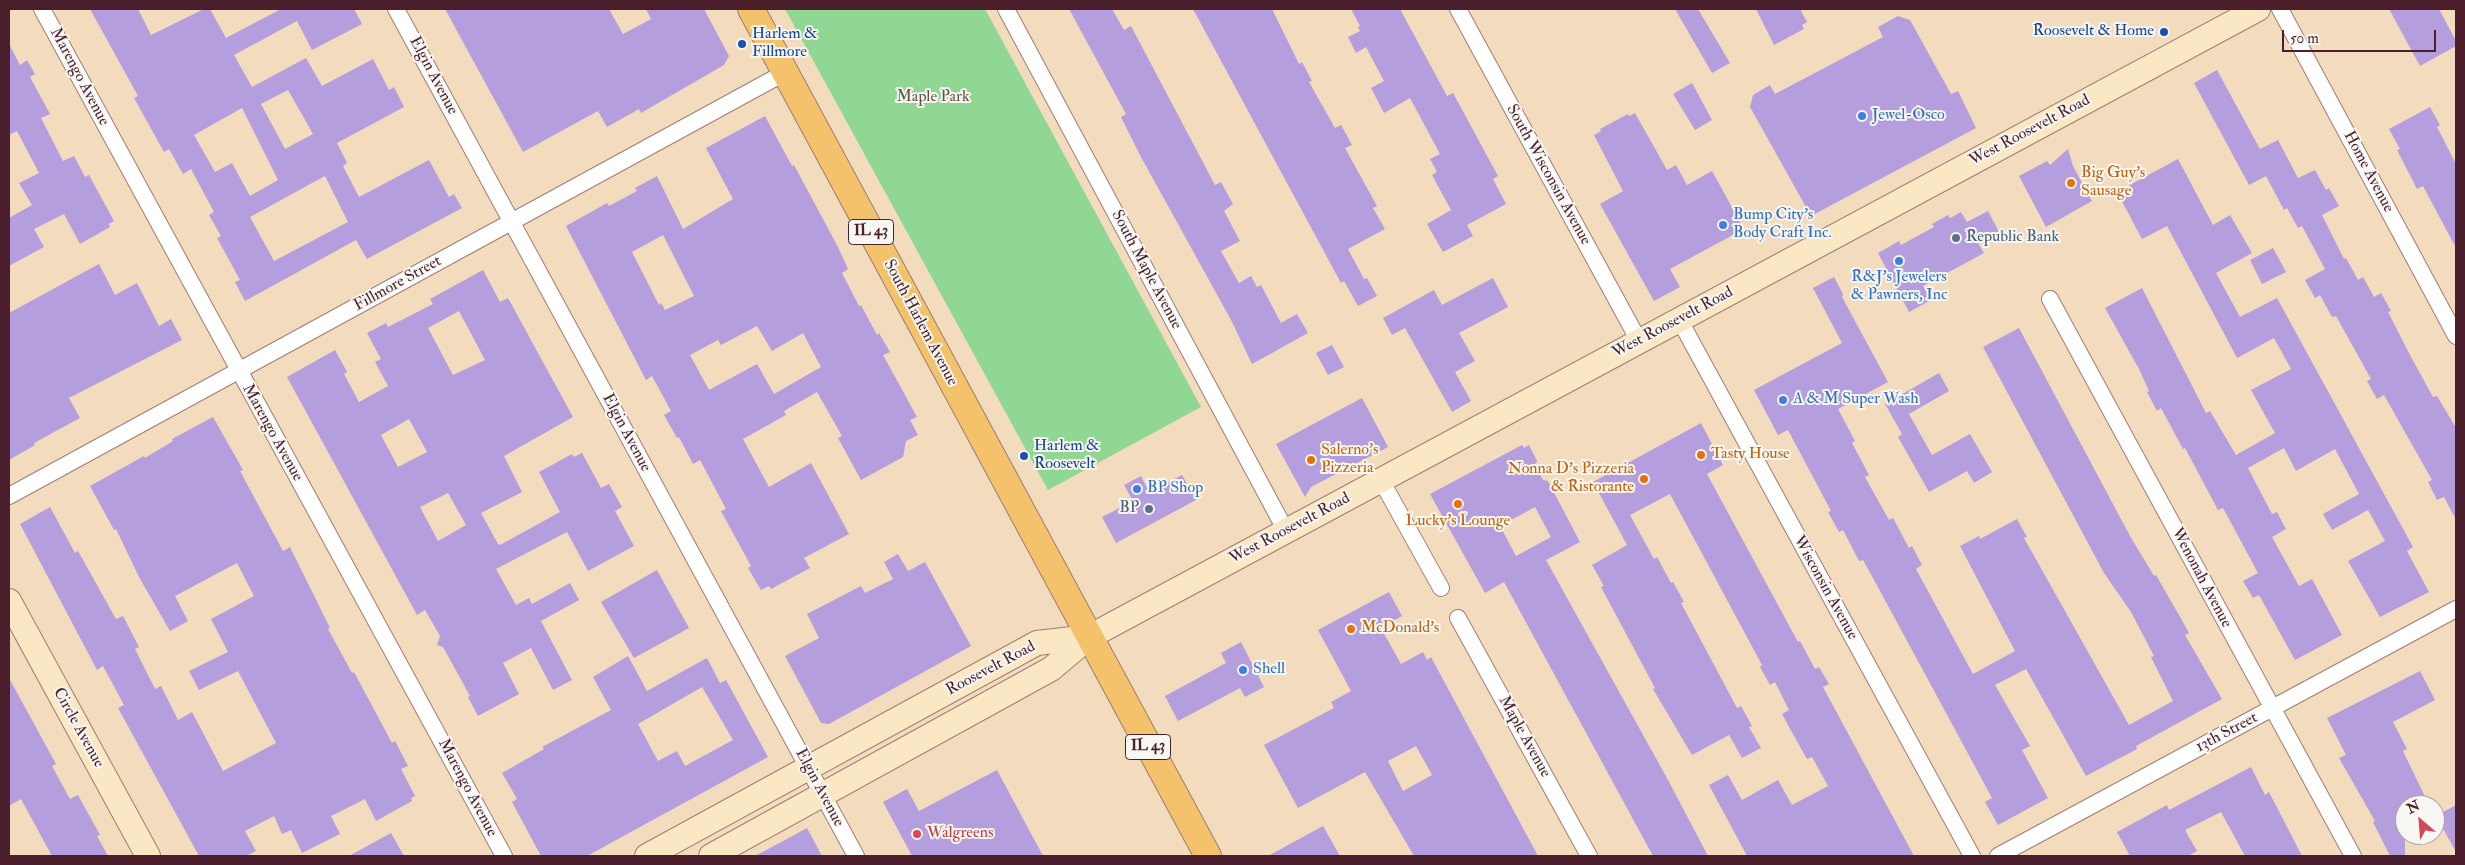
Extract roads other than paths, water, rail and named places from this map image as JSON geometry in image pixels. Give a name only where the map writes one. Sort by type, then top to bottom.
[{"type":"main road","name":"South Harlem Avenue","points":[[751,9],[1088,637]]},
{"type":"main road","name":"West Roosevelt Road","points":[[1088,637],[2258,9]]},
{"type":"main road","name":"Circle Avenue","points":[[9,601],[148,856]]},
{"type":"main road","name":"Roosevelt Road","points":[[646,856],[1037,643],[1088,637]]},
{"type":"main road","name":"Roosevelt Road","points":[[711,856],[1051,669],[1088,637]]},
{"type":"main road","name":"IL 43","points":[[1088,637],[1208,856]]},
{"type":"street","name":"Marengo Avenue","points":[[42,9],[504,856]]},
{"type":"street","name":"Elgin Avenue","points":[[396,9],[856,856]]},
{"type":"street","name":"South Maple Avenue","points":[[1006,9],[1286,531]]},
{"type":"street","name":"South Wisconsin Avenue","points":[[1458,9],[1639,341]]},
{"type":"street","name":"Home Avenue","points":[[2280,9],[2456,336]]},
{"type":"street","name":"Fillmore Street","points":[[9,496],[786,72]]},
{"type":"street","name":"Wenonah Avenue","points":[[2050,299],[2353,856]]},
{"type":"street","name":"Wisconsin Avenue","points":[[1680,319],[1972,856]]},
{"type":"street","points":[[1381,480],[1441,588]]},
{"type":"street","name":"13th Street","points":[[1998,856],[2456,609]]},
{"type":"street","name":"Maple Avenue","points":[[1458,618],[1589,856]]},
{"type":"place","name":"Roosevelt & Home","points":[[2164,32]]},
{"type":"place","name":"Harlem & Fillmore","points":[[742,44]]},
{"type":"place","name":"Jewel-Osco","points":[[1862,116]]},
{"type":"place","name":"Big Guy's Sausage","points":[[2071,183]]},
{"type":"place","name":"Bump City's Body Craft Inc.","points":[[1723,225]]},
{"type":"place","name":"Republic Bank","points":[[1956,238]]},
{"type":"place","name":"R&J's Jewelers & Pawners, Inc","points":[[1899,261]]},
{"type":"place","name":"A & M Super Wash","points":[[1783,400]]},
{"type":"place","name":"Tasty House","points":[[1701,455]]},
{"type":"place","name":"Harlem & Roosevelt","points":[[1024,456]]},
{"type":"place","name":"Salerno's Pizzeria","points":[[1311,460]]},
{"type":"place","name":"Nonna D's Pizzeria & Ristorante","points":[[1644,479]]},
{"type":"place","name":"BP Shop","points":[[1137,489]]},
{"type":"place","name":"Lucky's Lounge","points":[[1458,504]]},
{"type":"place","name":"BP","points":[[1149,509]]},
{"type":"place","name":"McDonald's","points":[[1351,629]]},
{"type":"place","name":"Shell","points":[[1243,670]]},
{"type":"place","name":"Walgreens","points":[[917,834]]},
{"type":"park label","name":"Maple Park","points":[[933,98]]}]
